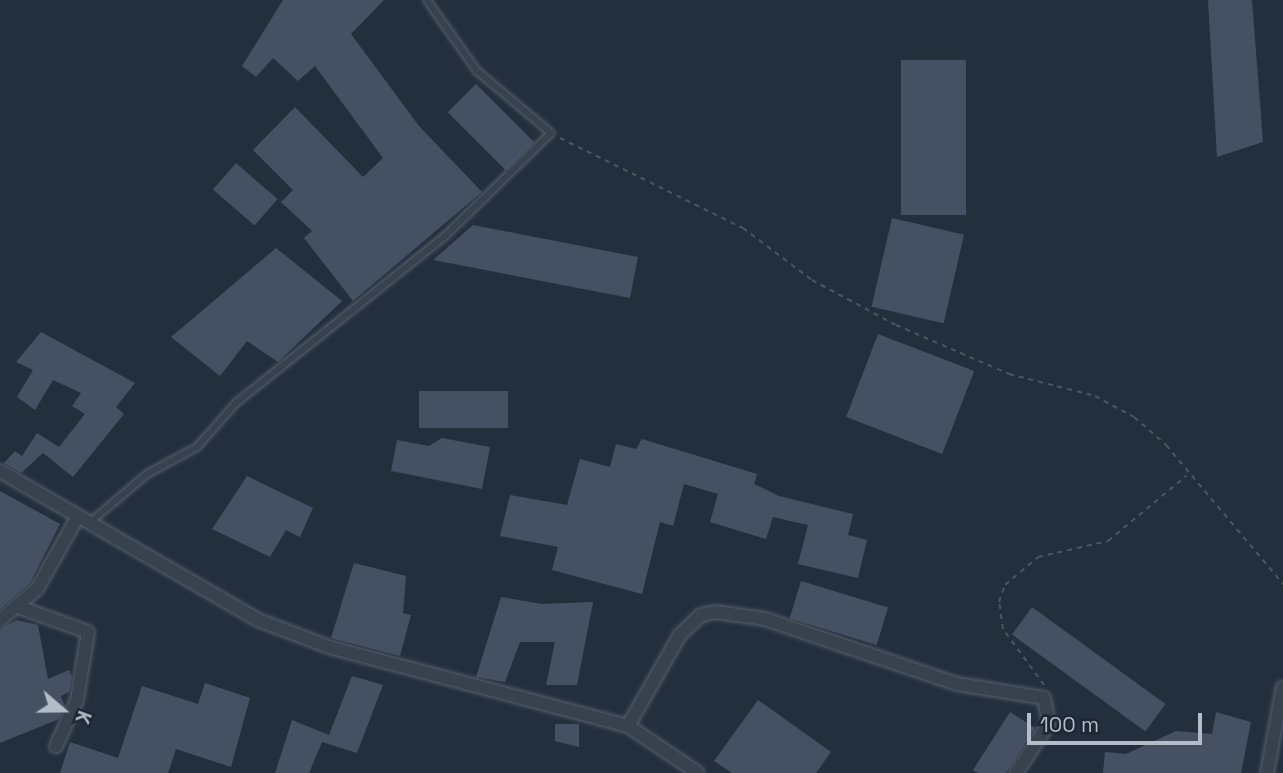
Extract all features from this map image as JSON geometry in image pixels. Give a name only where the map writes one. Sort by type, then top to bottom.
[{"type":"street","points":[[0,471],[82,521],[282,631],[628,726],[698,773]]},
{"type":"street","points":[[0,620],[21,608],[82,521]]},
{"type":"street","points":[[21,608],[88,632],[77,700],[56,746]]},
{"type":"street","points":[[628,726],[680,635],[701,615],[716,612],[765,619],[957,684],[1044,698],[1049,723],[1016,773]]},
{"type":"street","points":[[1267,773],[1283,687]]},
{"type":"lane","points":[[82,521],[147,474],[197,447],[236,403],[444,237],[551,133],[477,71],[427,0]]},
{"type":"path","points":[[551,133],[743,228],[812,280],[896,325],[1009,374],[1115,406],[1152,431],[1283,584]]},
{"type":"path","points":[[1044,698],[1038,670],[1003,629],[999,602],[1005,585],[1038,557],[1108,541],[1187,475]]},
{"type":"building","points":[[283,0],[384,0],[351,34],[419,126],[482,192],[353,301],[304,238],[312,231],[281,202],[293,190],[253,150],[295,107],[363,177],[383,158],[315,66],[298,81],[273,58],[256,77],[242,66]]},
{"type":"building","points":[[1208,0],[1252,0],[1263,142],[1217,157]]},
{"type":"building","points":[[901,60],[966,60],[966,215],[901,215]]},
{"type":"building","points":[[476,84],[534,142],[506,170],[448,112]]},
{"type":"building","points":[[236,163],[278,199],[255,225],[213,189]]},
{"type":"building","points":[[892,218],[964,235],[944,323],[872,307]]},
{"type":"building","points":[[473,225],[638,257],[630,298],[433,260]]},
{"type":"building","points":[[276,248],[342,301],[278,362],[247,341],[220,376],[171,337]]},
{"type":"building","points":[[41,332],[135,383],[116,407],[124,414],[73,477],[43,453],[21,473],[4,463],[15,451],[22,456],[37,433],[59,447],[85,414],[72,406],[81,393],[53,380],[35,410],[17,397],[33,370],[16,362]]},
{"type":"building","points":[[878,334],[974,371],[942,454],[846,417]]},
{"type":"building","points":[[419,391],[508,391],[508,428],[419,428]]},
{"type":"building","points":[[442,438],[490,447],[482,489],[391,471],[397,440],[429,446]]},
{"type":"building","points":[[642,439],[757,474],[754,484],[779,496],[853,514],[848,535],[867,540],[858,578],[798,564],[808,525],[773,517],[766,539],[710,522],[718,494],[684,484],[673,526],[660,522],[642,594],[552,570],[558,547],[500,536],[510,495],[567,505],[580,459],[610,467],[616,444],[636,449]]},
{"type":"building","points":[[247,476],[313,508],[300,537],[286,530],[270,557],[212,529]]},
{"type":"building","points":[[0,491],[60,524],[30,583],[0,609]]},
{"type":"building","points":[[354,563],[406,576],[403,613],[411,615],[400,656],[331,638]]},
{"type":"building","points":[[801,581],[888,608],[877,645],[790,618]]},
{"type":"building","points":[[501,597],[542,604],[593,602],[577,685],[546,685],[555,642],[520,642],[505,682],[476,677]]},
{"type":"building","points":[[1032,607],[1165,704],[1146,731],[1012,635]]},
{"type":"building","points":[[17,620],[38,625],[48,679],[69,670],[72,677],[69,692],[61,696],[65,706],[59,719],[0,743],[0,629]]},
{"type":"building","points":[[352,676],[383,685],[357,753],[322,742],[309,773],[275,773],[292,720],[329,735]]},
{"type":"building","points":[[205,683],[250,698],[231,767],[176,749],[168,773],[60,773],[70,742],[118,758],[142,686],[198,704]]},
{"type":"building","points":[[758,700],[831,752],[816,773],[732,773],[714,761]]},
{"type":"building","points":[[1010,712],[1035,728],[1006,773],[978,773],[973,770]]},
{"type":"building","points":[[1216,712],[1251,722],[1241,773],[1103,773],[1105,752],[1126,754],[1176,731],[1212,734]]},
{"type":"building","points":[[555,724],[579,724],[579,747],[555,741]]}]
